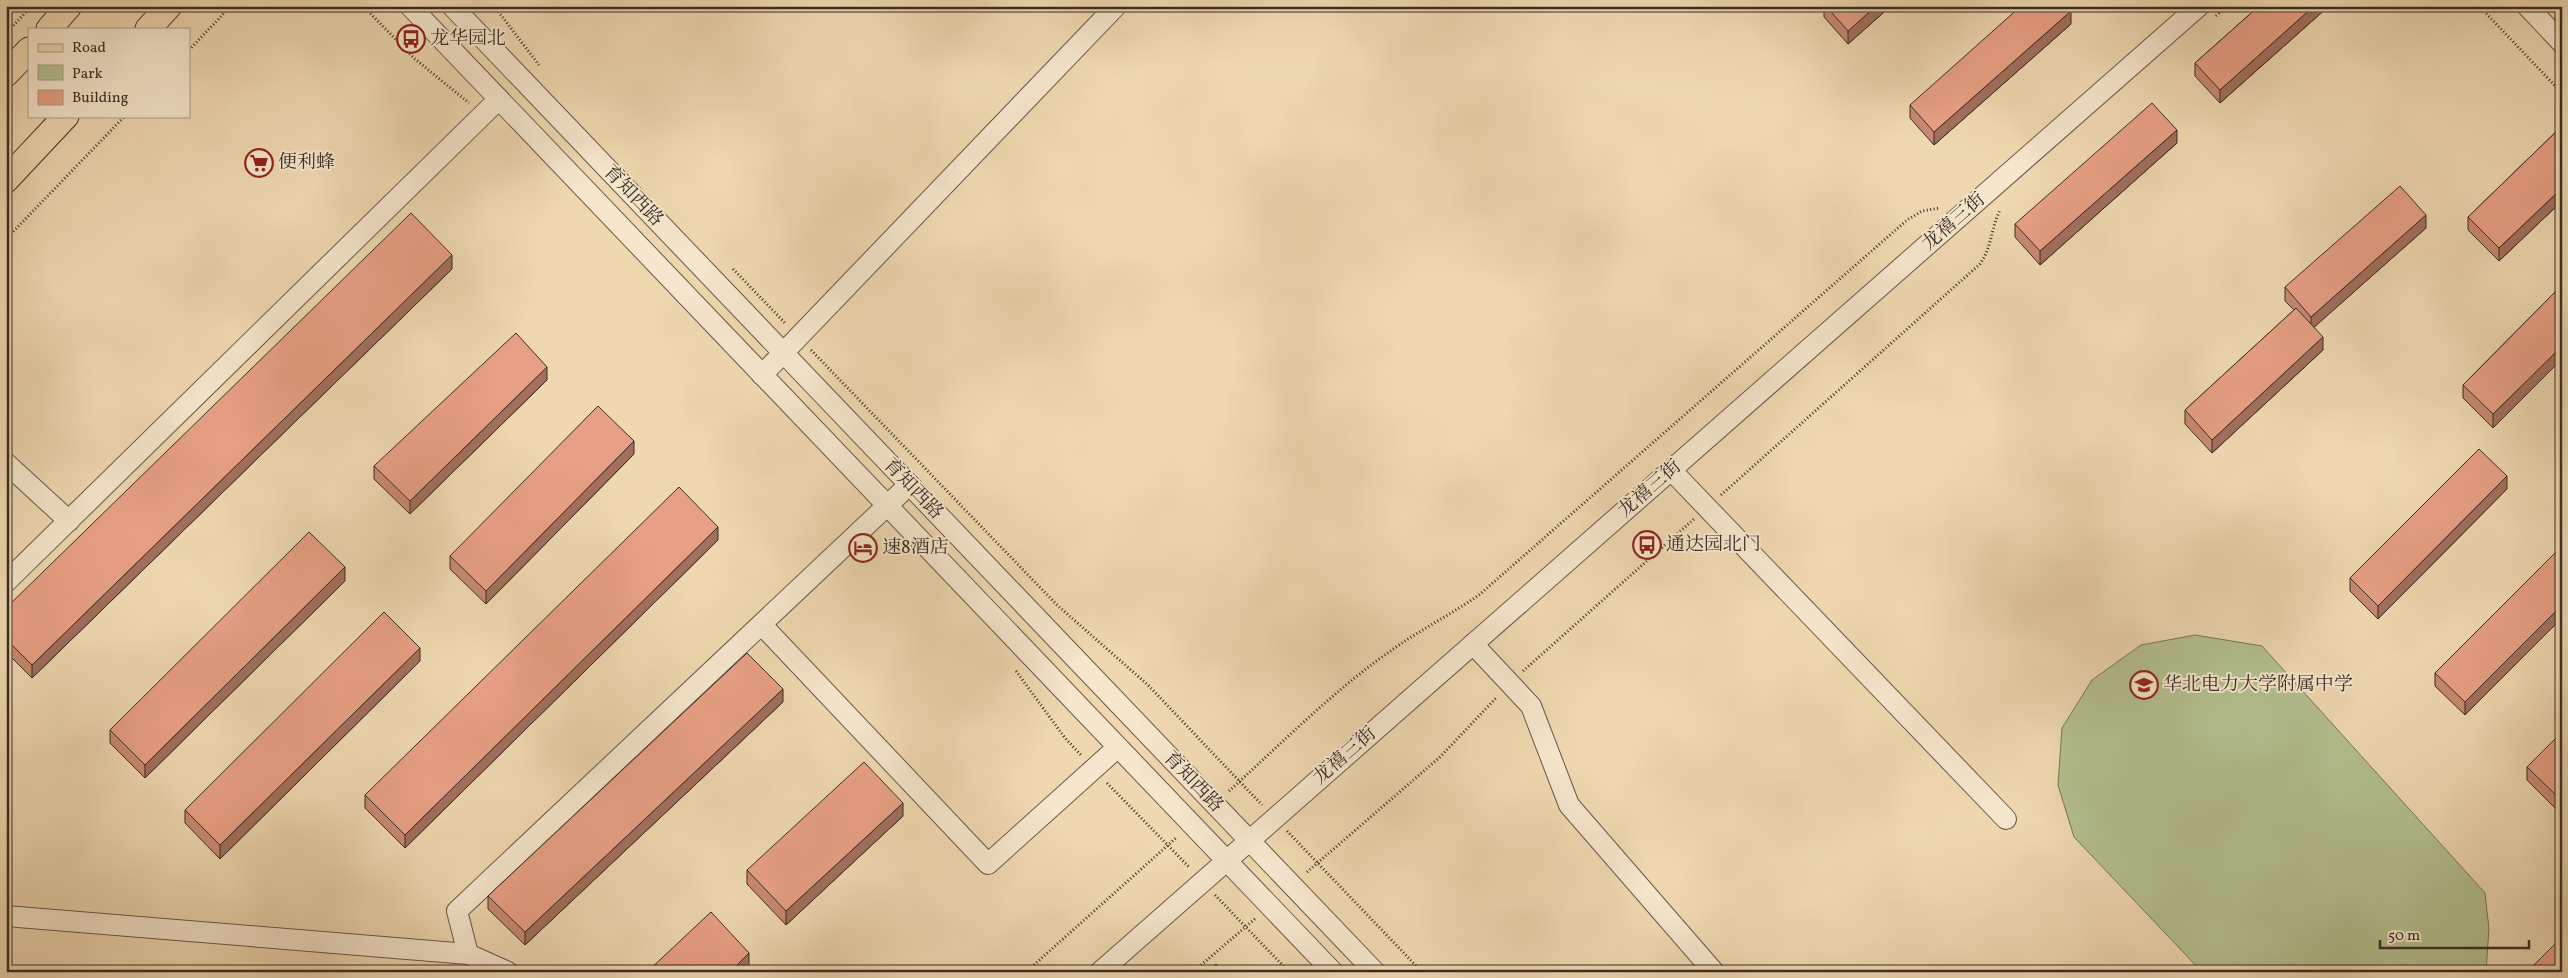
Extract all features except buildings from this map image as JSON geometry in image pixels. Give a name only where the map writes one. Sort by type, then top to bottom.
[{"type":"main road","points":[[50,28],[70,6]]},
{"type":"main road","points":[[149,28],[169,6]]},
{"type":"main road","points":[[6,74],[28,51]]},
{"type":"main road","points":[[6,180],[64,118]]},
{"type":"street","name":"育知西路","points":[[410,6],[1333,972]]},
{"type":"street","name":"育知西路","points":[[452,6],[1374,972]]},
{"type":"street","points":[[762,375],[1116,6]]},
{"type":"street","points":[[2527,6],[2562,43]]},
{"type":"street","name":"龙禧三街","points":[[1100,972],[1671,470],[2207,12]]},
{"type":"street","points":[[6,582],[499,100]]},
{"type":"street","points":[[6,464],[69,521]]},
{"type":"street","points":[[1671,470],[2006,819]]},
{"type":"street","points":[[468,954],[457,911],[910,485]]},
{"type":"street","points":[[762,625],[988,864],[1118,747]]},
{"type":"street","points":[[1473,644],[1531,706],[1569,805],[1714,972]]},
{"type":"street","points":[[6,916],[468,954],[508,972]]},
{"type":"path","points":[[6,33],[32,6]]},
{"type":"path","points":[[190,49],[231,6]]},
{"type":"path","points":[[364,6],[415,59],[483,115]]},
{"type":"path","points":[[494,6],[543,70]]},
{"type":"path","points":[[2207,12],[2227,6]]},
{"type":"path","points":[[2479,6],[2562,93]]},
{"type":"path","points":[[6,239],[123,118]]},
{"type":"path","points":[[1331,852],[1461,737],[1509,683],[1980,264],[1990,247],[1993,224],[2003,204]]},
{"type":"path","points":[[1253,769],[1361,673],[1391,650],[1448,617],[1479,595],[1906,220],[1930,208],[1946,207]]},
{"type":"path","points":[[730,265],[1058,604],[1124,662],[1228,770]]},
{"type":"path","points":[[1011,664],[1065,738],[1155,832]]},
{"type":"path","points":[[1026,972],[1157,855]]},
{"type":"path","points":[[1330,876],[1422,972]]},
{"type":"path","points":[[1256,938],[1289,972]]},
{"type":"path","points":[[1193,972],[1228,941]]},
{"type":"green space","points":[[2195,635],[2262,646],[2485,893],[2489,929],[2486,972],[2202,972],[2074,837],[2058,785],[2062,728],[2092,680],[2141,645]]},
{"type":"place","name":"龙华园北","points":[[411,39]]},
{"type":"place","name":"便利蜂","points":[[259,163]]},
{"type":"place","name":"通达园北门","points":[[1647,545]]},
{"type":"place","name":"速8酒店","points":[[863,548]]},
{"type":"place","name":"华北电力大学附属中学","points":[[2144,685]]}]
